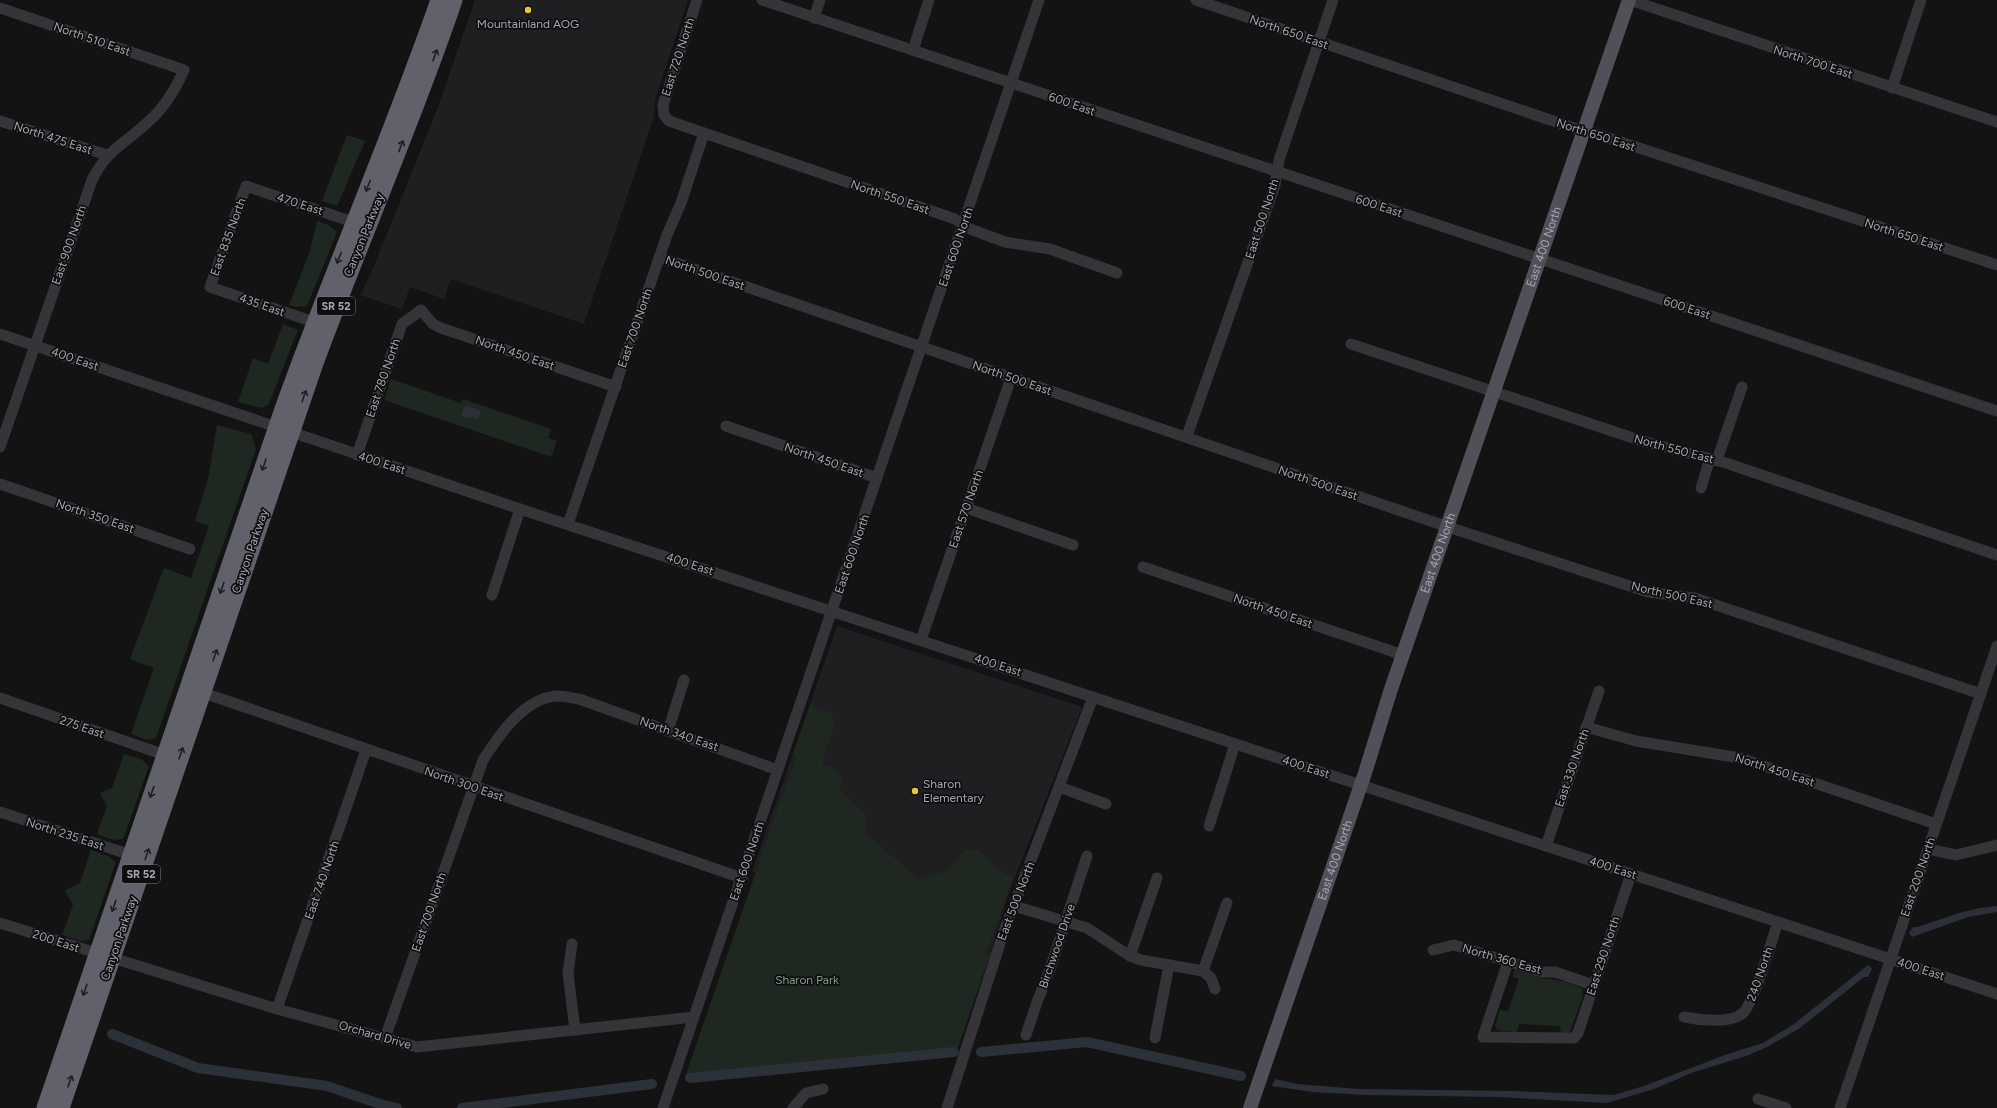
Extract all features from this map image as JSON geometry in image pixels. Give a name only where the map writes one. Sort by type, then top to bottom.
[{"type":"highway","name":"Canyon Parkway","points":[[45,1108],[105,955],[283,430],[314,322],[407,89],[439,0]]},
{"type":"highway","name":"Canyon Parkway","points":[[283,430],[331,320],[416,108],[454,0]]},
{"type":"highway","name":"Canyon Parkway","points":[[60,1108],[105,955],[131,855],[165,755],[195,690]]},
{"type":"main road","name":"East 400 North","points":[[1250,1108],[1403,655],[1629,0]]},
{"type":"street","name":"East 720 North","points":[[664,115],[663,105],[697,0]]},
{"type":"street","name":"600 East","points":[[762,0],[1997,411]]},
{"type":"street","points":[[814,18],[820,0]]},
{"type":"street","points":[[912,50],[929,0]]},
{"type":"street","name":"East 600 North","points":[[663,1108],[833,611],[1039,0]]},
{"type":"street","name":"North 650 East","points":[[1196,0],[1319,43],[1574,128],[1997,265]]},
{"type":"street","name":"East 500 North","points":[[1187,436],[1275,185],[1279,160],[1333,0]]},
{"type":"street","name":"North 700 East","points":[[1629,0],[1997,122]]},
{"type":"street","points":[[1892,88],[1921,0]]},
{"type":"street","name":"North 510 East","points":[[0,8],[184,70]]},
{"type":"street","name":"East 900 North","points":[[0,447],[92,180],[99,165],[107,155],[149,121],[179,81],[184,70]]},
{"type":"street","name":"North 550 East","points":[[664,115],[669,121],[955,219],[970,230],[1005,242],[1050,249],[1117,273]]},
{"type":"street","name":"North 475 East","points":[[0,121],[107,155]]},
{"type":"street","name":"East 700 North","points":[[568,524],[616,387],[659,257],[681,203],[704,133]]},
{"type":"street","name":"470 East","points":[[246,186],[353,222]]},
{"type":"street","name":"East 835 North","points":[[210,287],[246,186]]},
{"type":"street","name":"North 500 East","points":[[659,257],[922,348],[1187,436],[1200,443],[1448,527],[1648,592],[1695,598],[1981,694]]},
{"type":"street","name":"435 East","points":[[210,287],[314,322]]},
{"type":"street","name":"North 450 East","points":[[421,310],[434,324],[441,328],[616,387]]},
{"type":"street","name":"East 780 North","points":[[357,455],[402,324],[421,310]]},
{"type":"street","name":"400 East","points":[[0,334],[520,509],[1997,994]]},
{"type":"street","name":"North 550 East","points":[[1351,344],[1639,440],[1714,459],[1997,555]]},
{"type":"street","name":"East 570 North","points":[[921,640],[1011,378]]},
{"type":"street","points":[[1701,488],[1742,387]]},
{"type":"street","name":"North 450 East","points":[[726,426],[877,478]]},
{"type":"street","name":"North 350 East","points":[[0,484],[190,549]]},
{"type":"street","points":[[966,508],[1073,544]]},
{"type":"street","points":[[492,595],[520,509]]},
{"type":"street","name":"North 450 East","points":[[1143,567],[1403,655]]},
{"type":"street","name":"East 200 North","points":[[1840,1108],[1997,646]]},
{"type":"street","points":[[668,730],[684,680]]},
{"type":"street","name":"North 300 East","points":[[195,690],[473,787],[742,878]]},
{"type":"street","name":"East 330 North","points":[[1546,846],[1599,691]]},
{"type":"street","name":"North 340 East","points":[[473,787],[483,760],[495,741],[526,709],[540,699],[558,696],[579,699],[778,770]]},
{"type":"street","name":"East 500 North","points":[[947,1108],[992,966],[1093,697]]},
{"type":"street","name":"275 East","points":[[0,698],[165,755]]},
{"type":"street","name":"North 450 East","points":[[1586,727],[1636,741],[1740,758],[1936,824]]},
{"type":"street","points":[[1209,826],[1235,744]]},
{"type":"street","name":"East 740 North","points":[[277,1010],[366,750]]},
{"type":"street","name":"East 700 North","points":[[385,1038],[473,787]]},
{"type":"street","points":[[1059,787],[1106,804]]},
{"type":"street","name":"North 235 East","points":[[0,812],[131,855]]},
{"type":"street","points":[[1928,849],[1956,855],[1997,845]]},
{"type":"street","name":"Birchwood Drive","points":[[1026,1036],[1037,1002],[1050,970],[1087,856]]},
{"type":"street","name":"East 290 North","points":[[1508,962],[1483,1037],[1574,1038],[1578,1033],[1631,874]]},
{"type":"street","points":[[1130,956],[1157,878]]},
{"type":"street","points":[[1203,971],[1227,903]]},
{"type":"street","points":[[1014,906],[1066,921],[1095,932],[1130,956],[1141,960],[1203,971],[1211,978],[1215,989]]},
{"type":"street","name":"240 North","points":[[1684,1017],[1716,1020],[1730,1018],[1743,1013],[1752,998],[1778,922]]},
{"type":"street","name":"200 East","points":[[0,923],[105,955]]},
{"type":"street","points":[[572,944],[568,973],[575,1030]]},
{"type":"street","name":"North 360 East","points":[[1433,950],[1454,945],[1542,972],[1555,972],[1593,985]]},
{"type":"street","name":"Orchard Drive","points":[[105,955],[277,1010],[385,1038],[405,1045],[429,1047],[694,1017]]},
{"type":"street","points":[[1155,1038],[1169,965]]},
{"type":"street","points":[[793,1108],[806,1093],[824,1089]]},
{"type":"street","points":[[1758,1099],[1786,1108]]},
{"type":"shaded area","points":[[475,0],[688,0],[655,100],[654,116],[584,324],[451,279],[444,299],[410,287],[402,309],[360,295],[371,273],[438,107]]},
{"type":"shaded area","points":[[467,406],[481,411],[478,419],[467,418],[461,415],[464,407]]},
{"type":"shaded area","name":"Sharon Elementary","points":[[837,626],[1082,707],[1008,895],[990,955],[752,872]]},
{"type":"shaded area","points":[[1997,906],[1997,912],[1968,917],[1912,937],[1909,933],[1913,927],[1918,927],[1959,913]]},
{"type":"shaded area","points":[[1868,965],[1872,969],[1868,977],[1864,977],[1800,1028],[1767,1047],[1746,1056],[1694,1072],[1654,1089],[1607,1103],[1496,1097],[1367,1095],[1312,1092],[1272,1086],[1275,1079],[1297,1084],[1359,1089],[1513,1091],[1614,1095],[1644,1086],[1725,1055],[1763,1043],[1794,1024]]},
{"type":"green space","points":[[347,135],[365,141],[337,206],[322,201]]},
{"type":"green space","points":[[317,221],[329,225],[337,232],[307,306],[296,307],[289,305],[310,251]]},
{"type":"green space","points":[[283,324],[298,330],[269,404],[262,408],[238,402],[253,358],[268,364]]},
{"type":"green space","points":[[391,379],[461,403],[463,399],[551,429],[548,438],[557,441],[551,457],[384,400]]},
{"type":"green space","points":[[217,425],[251,434],[256,449],[156,738],[147,740],[131,734],[154,668],[130,659],[164,568],[191,578],[209,526],[195,521],[208,479]]},
{"type":"green space","name":"Sharon Park","points":[[810,705],[830,712],[836,722],[822,764],[832,767],[844,781],[838,787],[867,815],[865,832],[919,880],[949,870],[965,850],[977,849],[1001,871],[1013,878],[986,954],[990,955],[958,1048],[685,1077],[796,756],[793,754]]},
{"type":"green space","points":[[124,754],[141,759],[149,766],[123,839],[113,840],[97,834],[107,806],[100,793],[112,788]]},
{"type":"green space","points":[[91,850],[108,856],[116,862],[89,940],[80,941],[62,935],[73,905],[65,890],[80,883]]},
{"type":"green space","points":[[1516,970],[1541,978],[1562,981],[1582,988],[1583,996],[1570,1032],[1561,1033],[1560,1026],[1519,1024],[1518,1030],[1515,1032],[1497,1030],[1495,1026],[1500,1010],[1508,1011],[1519,979],[1513,977],[1513,972]]},
{"type":"waterway","points":[[112,1034],[198,1068],[327,1086],[380,1104],[397,1108]]},
{"type":"waterway","points":[[981,1052],[1087,1042],[1241,1076]]},
{"type":"waterway","points":[[690,1078],[954,1052]]},
{"type":"waterway","points":[[462,1108],[652,1084]]},
{"type":"place","name":"Mountainland AOG","points":[[528,10]]},
{"type":"place","name":"Sharon Elementary","points":[[915,791]]}]
